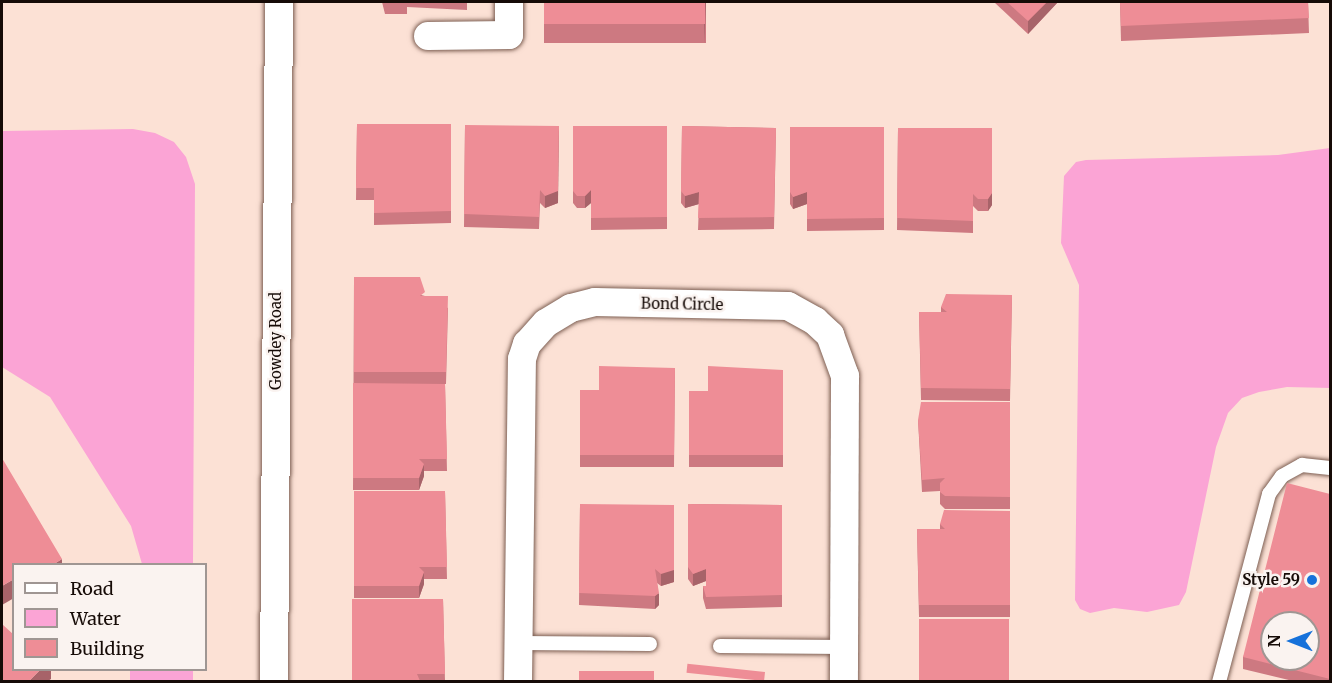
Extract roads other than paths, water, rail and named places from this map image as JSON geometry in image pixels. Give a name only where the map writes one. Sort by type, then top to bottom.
[{"type":"street","name":"Gowdey Road","points":[[274,681],[279,2]]},
{"type":"street","points":[[428,36],[509,35],[509,2]]},
{"type":"street","name":"Bond Circle","points":[[518,681],[522,358],[527,344],[546,323],[571,308],[595,302],[788,306],[815,321],[830,335],[845,376],[844,681]]},
{"type":"lane","points":[[1219,681],[1269,494],[1282,476],[1302,465],[1330,468]]},
{"type":"lane","points":[[519,643],[650,644]]},
{"type":"lane","points":[[720,646],[844,647]]},
{"type":"water","points":[[133,129],[155,133],[174,142],[186,157],[195,184],[193,563],[142,563],[131,526],[50,397],[2,367],[2,131]]},
{"type":"water","points":[[1330,148],[1330,388],[1287,387],[1259,392],[1242,398],[1228,413],[1216,447],[1186,592],[1179,605],[1147,612],[1114,608],[1090,613],[1080,609],[1075,600],[1079,285],[1061,243],[1064,176],[1076,162],[1086,160],[1278,155]]},
{"type":"water","points":[[130,671],[193,671],[193,682],[130,682]]},
{"type":"place","name":"Style 59","points":[[1312,580]]}]
